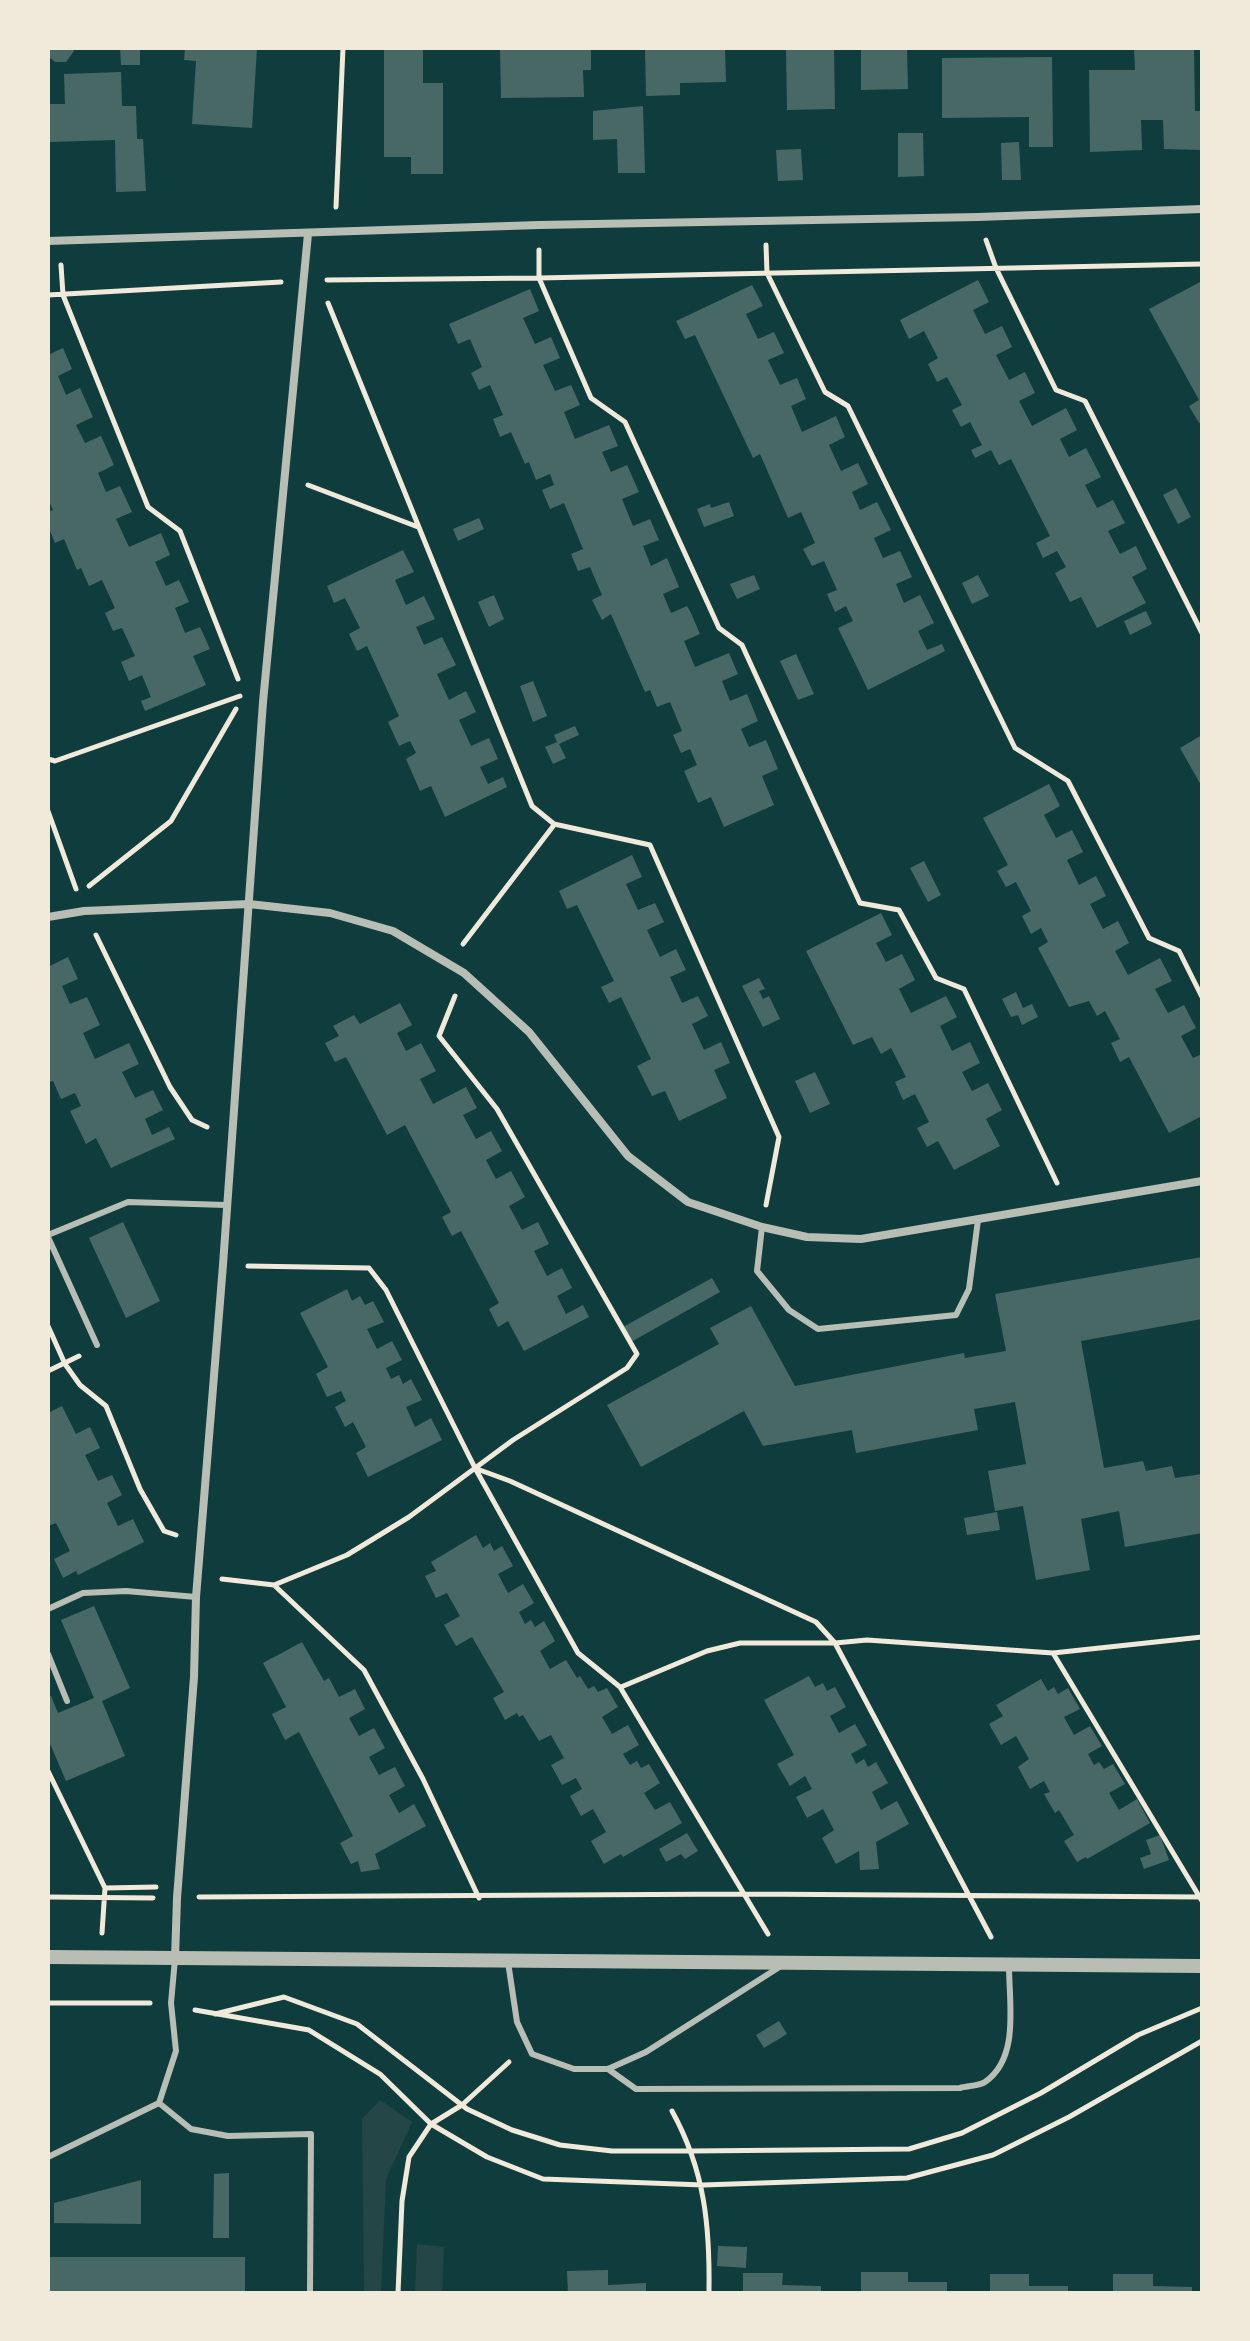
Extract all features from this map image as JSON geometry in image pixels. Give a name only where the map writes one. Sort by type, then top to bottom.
[{"type":"street","points":[[48,241],[1202,209]]},
{"type":"street","points":[[175,1959],[194,1677],[196,1597],[263,702],[308,234]]},
{"type":"street","points":[[48,917],[84,911],[249,904],[330,913],[393,931],[464,973],[529,1032],[628,1156],[688,1202],[762,1227],[807,1237],[861,1239],[1202,1181]]},
{"type":"street","points":[[48,1957],[1202,1966]]},
{"type":"lane","points":[[97,1345],[48,1236],[128,1202],[226,1205]]},
{"type":"lane","points":[[762,1227],[757,1271],[789,1310],[818,1329],[956,1315],[969,1289],[978,1220]]},
{"type":"lane","points":[[48,1609],[83,1593],[126,1591],[196,1597]]},
{"type":"lane","points":[[48,1654],[67,1701]]},
{"type":"lane","points":[[48,2157],[159,2103],[176,2051],[171,2003],[175,1959]]},
{"type":"lane","points":[[508,1962],[517,2022],[532,2054],[574,2069],[608,2069],[646,2052],[785,1963]]},
{"type":"lane","points":[[608,2069],[636,2089],[960,2088],[984,2083],[1003,2061],[1009,2041],[1009,1965]]},
{"type":"lane","points":[[159,2103],[191,2129],[228,2136],[311,2134],[310,2293]]},
{"type":"path","points":[[336,233],[343,48]]},
{"type":"path","points":[[978,217],[996,268],[1056,390],[1085,401],[1202,633]]},
{"type":"path","points":[[764,220],[767,273],[825,392],[848,406],[1015,748],[1068,781],[1149,938],[1179,951],[1202,997]]},
{"type":"path","points":[[539,225],[539,278],[591,398],[625,422],[719,628],[742,645],[860,903],[899,910],[936,978],[964,989],[1068,1205]]},
{"type":"path","points":[[59,241],[63,295],[148,507],[180,531],[244,695]]},
{"type":"path","points":[[48,295],[303,280],[1202,264]]},
{"type":"path","points":[[301,293],[328,302],[532,806],[554,824],[650,845],[779,1137],[762,1227]]},
{"type":"path","points":[[284,476],[419,527]]},
{"type":"path","points":[[48,811],[78,895],[171,821],[244,695]]},
{"type":"path","points":[[48,759],[55,761],[244,695],[263,702]]},
{"type":"path","points":[[448,963],[554,824]]},
{"type":"path","points":[[84,911],[177,1098],[192,1120],[231,1137]]},
{"type":"path","points":[[198,1576],[274,1585],[347,1555],[409,1517],[513,1440],[627,1368],[637,1354],[497,1109],[439,1036],[464,973]]},
{"type":"path","points":[[223,1265],[369,1268],[386,1290],[475,1468],[578,1653],[620,1687],[785,1963]]},
{"type":"path","points":[[48,1326],[65,1364],[80,1385],[106,1406],[140,1489],[164,1531],[200,1543]]},
{"type":"path","points":[[48,1371],[97,1345]]},
{"type":"path","points":[[475,1468],[510,1481],[816,1622],[835,1643],[1009,1965]]},
{"type":"path","points":[[274,1585],[364,1670],[423,1779],[479,1898]]},
{"type":"path","points":[[620,1687],[707,1651],[740,1643],[867,1640],[1053,1653],[1202,1637]]},
{"type":"path","points":[[1053,1653],[1201,1898]]},
{"type":"path","points":[[48,1771],[105,1888],[101,1957]]},
{"type":"path","points":[[105,1888],[178,1887]]},
{"type":"path","points":[[48,1897],[479,1898],[744,1894],[1201,1898]]},
{"type":"path","points":[[211,2015],[284,1997],[357,2024],[462,2105],[512,2130],[560,2145],[612,2151],[692,2151],[909,2149],[962,2133],[1041,2093],[1138,2035],[1202,2008]]},
{"type":"path","points":[[48,2003],[171,2003],[211,2015],[309,2030],[380,2074],[431,2124],[487,2157],[543,2179],[703,2185],[907,2178],[993,2155],[1069,2117],[1202,2041]]},
{"type":"path","points":[[398,2293],[402,2201],[409,2157],[431,2124],[462,2105],[528,2045]]},
{"type":"path","points":[[660,2089],[692,2151],[703,2185],[710,2246],[709,2293]]},
{"type":"shaded area","points":[[380,2100],[412,2122],[386,2179],[381,2293],[364,2293],[362,2119]]},
{"type":"shaded area","points":[[417,2244],[444,2247],[442,2293],[415,2293]]},
{"type":"building","points":[[48,48],[73,48],[74,51],[66,62],[55,62],[49,57]]},
{"type":"building","points":[[120,48],[140,48],[140,65],[121,65]]},
{"type":"building","points":[[185,48],[257,48],[252,128],[192,124],[196,61],[184,60]]},
{"type":"building","points":[[384,48],[423,48],[423,83],[443,83],[443,174],[411,174],[411,157],[384,157]]},
{"type":"building","points":[[500,48],[591,49],[591,70],[583,70],[584,97],[501,98]]},
{"type":"building","points":[[645,48],[725,48],[726,82],[680,83],[680,95],[646,96]]},
{"type":"building","points":[[786,48],[834,48],[835,109],[787,110]]},
{"type":"building","points":[[861,48],[907,48],[908,89],[861,90]]},
{"type":"building","points":[[1134,48],[1194,48],[1195,111],[1202,111],[1202,150],[1164,149],[1163,120],[1141,120],[1142,150],[1090,152],[1089,70],[1135,70]]},
{"type":"building","points":[[1052,57],[1053,147],[1029,147],[1029,117],[942,118],[942,58]]},
{"type":"building","points":[[121,72],[122,106],[136,106],[137,139],[143,139],[146,191],[116,192],[115,140],[49,142],[48,104],[65,104],[64,74]]},
{"type":"building","points":[[643,106],[645,173],[618,173],[617,139],[593,140],[593,111]]},
{"type":"building","points":[[898,133],[923,133],[924,176],[898,177]]},
{"type":"building","points":[[1019,142],[1021,180],[1002,180],[1001,143]]},
{"type":"building","points":[[801,149],[803,180],[778,181],[776,150]]},
{"type":"building","points":[[978,280],[989,302],[973,310],[985,334],[1002,326],[1012,347],[996,355],[1009,380],[1025,372],[1035,393],[1019,401],[1032,426],[1066,408],[1077,430],[1060,439],[1069,457],[1086,448],[1101,477],[1085,485],[1097,508],[1113,500],[1125,523],[1108,531],[1120,554],[1136,546],[1147,569],[1132,577],[1146,603],[1097,628],[1081,597],[1070,602],[1055,573],[1066,567],[1057,551],[1043,558],[1036,543],[1050,536],[1011,459],[999,465],[991,450],[975,458],[971,450],[982,445],[970,422],[961,427],[952,410],[962,405],[947,377],[937,382],[928,364],[938,358],[924,331],[909,339],[900,320]]},
{"type":"building","points":[[1202,281],[1202,421],[1199,423],[1189,406],[1199,400],[1149,309]]},
{"type":"building","points":[[752,285],[763,306],[746,314],[758,339],[774,332],[784,353],[768,360],[780,385],[797,378],[806,399],[791,406],[802,432],[836,416],[845,437],[829,445],[841,471],[858,463],[868,484],[852,492],[860,510],[877,502],[891,530],[874,538],[883,558],[900,551],[912,577],[896,584],[904,603],[920,595],[934,623],[918,631],[927,650],[942,644],[945,651],[868,690],[838,628],[853,621],[846,606],[835,612],[827,594],[837,590],[824,561],[812,566],[803,549],[815,543],[801,512],[788,518],[760,454],[753,458],[695,335],[685,339],[676,321]]},
{"type":"building","points":[[530,289],[539,311],[523,318],[535,344],[551,337],[560,358],[543,365],[555,391],[571,385],[580,405],[564,412],[575,439],[609,425],[618,446],[602,452],[611,472],[627,465],[639,492],[622,499],[633,526],[650,519],[659,540],[643,546],[651,566],[667,558],[679,587],[663,594],[671,613],[687,606],[700,634],[684,641],[695,667],[729,653],[738,674],[722,681],[730,701],[747,694],[758,721],[741,729],[749,747],[766,740],[778,769],[762,776],[774,805],[724,827],[711,797],[698,803],[684,771],[697,765],[690,749],[681,753],[673,735],[682,731],[670,702],[657,707],[650,690],[645,692],[611,614],[602,620],[592,600],[602,595],[590,567],[578,571],[571,554],[583,549],[564,503],[550,509],[542,490],[554,485],[550,474],[536,480],[511,432],[500,437],[493,419],[503,415],[490,385],[479,390],[471,373],[482,367],[470,339],[458,344],[449,324]]},
{"type":"building","points":[[63,348],[72,369],[58,376],[66,395],[80,388],[93,417],[76,425],[85,443],[101,436],[114,465],[98,473],[106,492],[120,486],[132,512],[116,519],[129,547],[161,533],[170,555],[155,562],[166,586],[179,580],[189,602],[175,608],[185,633],[200,627],[210,649],[193,656],[206,685],[145,711],[141,701],[151,697],[142,675],[129,681],[121,662],[135,656],[122,628],[113,631],[105,613],[115,608],[102,580],[89,586],[81,568],[77,570],[64,539],[55,543],[48,526],[48,512],[53,510],[48,499],[48,355]]},
{"type":"building","points":[[1176,488],[1191,517],[1178,524],[1163,495]]},
{"type":"building","points":[[729,502],[734,516],[704,527],[697,509]]},
{"type":"building","points":[[479,518],[484,529],[458,541],[453,529]]},
{"type":"building","points":[[403,550],[414,572],[395,580],[406,605],[424,596],[435,619],[416,627],[424,645],[442,637],[456,665],[437,674],[449,700],[466,691],[476,712],[459,720],[471,746],[489,738],[498,759],[480,767],[488,784],[503,777],[507,787],[445,817],[431,786],[420,791],[406,759],[416,753],[410,741],[399,746],[388,722],[399,716],[367,646],[357,651],[349,634],[360,628],[345,598],[334,603],[327,586]]},
{"type":"building","points":[[754,575],[760,589],[737,599],[730,584]]},
{"type":"building","points":[[978,575],[989,596],[972,604],[962,583]]},
{"type":"building","points":[[494,595],[504,619],[489,627],[478,602]]},
{"type":"building","points":[[1146,611],[1152,624],[1130,635],[1124,621]]},
{"type":"building","points":[[796,654],[814,694],[798,700],[780,661]]},
{"type":"building","points":[[533,681],[547,716],[533,722],[520,686]]},
{"type":"building","points":[[575,726],[579,735],[559,744],[566,758],[553,764],[545,747],[557,742],[554,735]]},
{"type":"building","points":[[1202,735],[1202,787],[1180,748]]},
{"type":"building","points":[[1049,784],[1060,806],[1044,815],[1056,838],[1072,830],[1083,852],[1067,860],[1079,885],[1096,876],[1106,896],[1090,904],[1103,929],[1118,921],[1129,943],[1115,951],[1128,975],[1160,958],[1172,981],[1155,989],[1168,1013],[1184,1005],[1196,1028],[1181,1036],[1193,1058],[1202,1054],[1202,1116],[1169,1133],[1129,1057],[1120,1062],[1111,1043],[1120,1039],[1105,1011],[1097,1016],[1089,1001],[1069,1007],[1038,948],[1048,942],[1041,928],[1031,934],[1022,916],[1031,911],[1016,882],[1006,887],[997,871],[1008,865],[983,818]]},
{"type":"building","points":[[632,855],[642,877],[626,884],[638,910],[655,903],[664,922],[647,930],[660,957],[676,949],[686,970],[670,977],[682,1003],[698,996],[708,1016],[692,1024],[704,1050],[721,1042],[730,1063],[714,1070],[727,1098],[679,1121],[665,1091],[652,1096],[637,1066],[651,1059],[621,997],[609,1003],[601,987],[614,981],[577,905],[567,909],[559,891]]},
{"type":"building","points":[[924,861],[941,895],[928,902],[910,868]]},
{"type":"building","points":[[881,913],[892,935],[876,943],[886,962],[902,954],[915,980],[899,989],[911,1013],[946,996],[957,1017],[940,1026],[952,1051],[970,1042],[980,1063],[962,1072],[972,1091],[988,1083],[1002,1110],[986,1119],[1000,1146],[954,1170],[938,1141],[927,1147],[917,1128],[929,1122],[915,1094],[903,1100],[895,1082],[906,1077],[891,1048],[881,1054],[872,1037],[853,1045],[806,951]]},
{"type":"building","points":[[68,957],[78,979],[62,986],[70,1004],[87,997],[100,1025],[83,1033],[95,1059],[129,1043],[139,1064],[122,1072],[135,1098],[153,1090],[163,1110],[145,1119],[152,1135],[169,1127],[175,1139],[111,1168],[96,1138],[86,1144],[70,1111],[81,1106],[75,1093],[61,1099],[53,1081],[48,1082],[48,967]]},
{"type":"building","points":[[759,978],[765,989],[759,991],[763,999],[769,996],[780,1019],[763,1027],[742,986]]},
{"type":"building","points":[[1016,992],[1023,1008],[1032,1004],[1038,1017],[1022,1025],[1018,1015],[1011,1017],[1002,999]]},
{"type":"building","points":[[400,1003],[412,1025],[397,1033],[406,1051],[421,1043],[436,1071],[420,1079],[433,1104],[466,1087],[477,1108],[463,1115],[476,1139],[491,1131],[502,1151],[486,1160],[496,1179],[511,1171],[525,1197],[509,1206],[522,1230],[538,1222],[549,1244],[534,1251],[547,1276],[562,1268],[572,1288],[557,1296],[566,1314],[583,1305],[589,1317],[524,1351],[508,1321],[498,1327],[489,1309],[499,1303],[461,1231],[452,1236],[442,1217],[451,1212],[405,1125],[387,1135],[346,1057],[335,1062],[325,1043],[339,1036],[333,1026],[354,1015],[360,1024]]},
{"type":"building","points":[[815,1072],[830,1104],[810,1113],[795,1081]]},
{"type":"building","points":[[123,1222],[160,1301],[126,1318],[89,1238]]},
{"type":"building","points":[[1202,1257],[1202,1319],[1081,1341],[1104,1468],[1143,1461],[1146,1471],[1172,1466],[1175,1478],[1202,1474],[1202,1533],[1125,1547],[1119,1511],[1081,1519],[1090,1570],[1036,1580],[1023,1506],[995,1511],[988,1471],[1026,1464],[1015,1402],[974,1409],[978,1430],[856,1453],[852,1430],[763,1446],[744,1411],[641,1467],[607,1405],[719,1344],[710,1328],[751,1306],[795,1386],[964,1353],[965,1358],[1006,1351],[995,1294]]},
{"type":"building","points":[[712,1278],[720,1292],[631,1342],[623,1327]]},
{"type":"building","points":[[347,1289],[352,1301],[360,1296],[365,1305],[373,1301],[384,1322],[367,1329],[377,1349],[392,1341],[402,1360],[386,1368],[391,1379],[399,1375],[403,1384],[411,1379],[422,1400],[406,1407],[415,1427],[431,1418],[442,1440],[368,1477],[356,1453],[366,1447],[353,1422],[345,1427],[335,1407],[346,1401],[341,1391],[327,1397],[316,1374],[328,1367],[300,1313]]},
{"type":"building","points":[[62,1406],[76,1434],[90,1427],[100,1448],[85,1455],[98,1481],[112,1475],[122,1495],[107,1503],[118,1526],[133,1519],[144,1542],[78,1575],[76,1571],[63,1578],[54,1559],[70,1551],[56,1523],[48,1526],[48,1413]]},
{"type":"building","points":[[997,1512],[1000,1530],[967,1535],[964,1518]]},
{"type":"building","points":[[476,1535],[483,1548],[490,1543],[494,1551],[502,1546],[513,1566],[498,1574],[508,1593],[523,1584],[534,1603],[519,1612],[525,1624],[531,1620],[535,1627],[544,1621],[555,1641],[540,1651],[550,1669],[566,1660],[588,1689],[594,1686],[598,1692],[607,1688],[618,1707],[602,1717],[612,1734],[628,1725],[639,1745],[623,1754],[630,1765],[637,1761],[641,1768],[649,1764],[660,1783],[644,1793],[655,1810],[670,1802],[682,1823],[623,1857],[621,1854],[604,1864],[591,1841],[606,1832],[593,1809],[581,1816],[570,1796],[582,1789],[576,1778],[562,1785],[551,1765],[564,1758],[551,1735],[539,1741],[523,1715],[519,1717],[517,1713],[505,1720],[493,1698],[504,1692],[472,1637],[456,1646],[444,1625],[460,1616],[447,1593],[436,1598],[425,1576],[436,1571],[431,1562]]},
{"type":"building","points":[[94,1606],[130,1688],[102,1701],[125,1756],[66,1781],[48,1739],[48,1697],[51,1696],[58,1713],[94,1698],[61,1620]]},
{"type":"building","points":[[302,1642],[324,1681],[329,1678],[339,1697],[355,1689],[365,1709],[349,1718],[359,1736],[374,1728],[385,1748],[369,1757],[379,1775],[395,1767],[405,1786],[389,1795],[399,1813],[414,1804],[426,1826],[375,1854],[380,1869],[361,1872],[358,1861],[351,1864],[340,1843],[353,1836],[299,1732],[285,1740],[272,1714],[286,1707],[263,1663]]},
{"type":"building","points":[[809,1676],[815,1687],[823,1683],[827,1691],[835,1687],[846,1707],[830,1716],[839,1733],[855,1724],[867,1745],[851,1754],[856,1764],[864,1759],[868,1767],[876,1762],[888,1783],[872,1792],[881,1810],[897,1801],[909,1824],[876,1842],[879,1869],[860,1870],[859,1851],[836,1864],[822,1838],[834,1830],[823,1809],[807,1818],[796,1797],[812,1789],[805,1776],[790,1786],[777,1764],[794,1755],[764,1700]]},
{"type":"building","points":[[1041,1679],[1048,1691],[1054,1687],[1058,1694],[1068,1688],[1080,1709],[1064,1717],[1074,1735],[1090,1726],[1102,1746],[1088,1754],[1094,1765],[1099,1762],[1104,1769],[1113,1764],[1125,1784],[1109,1793],[1119,1810],[1137,1799],[1150,1823],[1077,1862],[1064,1841],[1074,1835],[1059,1810],[1055,1813],[1044,1794],[1050,1792],[1044,1781],[1030,1789],[1018,1767],[1029,1759],[1016,1736],[1001,1745],[989,1724],[1003,1716],[996,1705]]},
{"type":"building","points":[[687,1833],[698,1851],[685,1859],[681,1854],[666,1862],[659,1849]]},
{"type":"building","points":[[1160,1835],[1169,1860],[1144,1869],[1140,1858],[1151,1854],[1146,1840]]},
{"type":"building","points":[[779,2021],[787,2034],[764,2048],[756,2035]]},
{"type":"building","points":[[229,2173],[229,2238],[213,2238],[214,2174]]},
{"type":"building","points":[[141,2180],[141,2224],[54,2223],[54,2203]]},
{"type":"building","points":[[718,2246],[747,2247],[746,2268],[717,2266]]},
{"type":"building","points":[[49,2257],[245,2257],[245,2293],[49,2293]]},
{"type":"building","points":[[608,2270],[608,2285],[646,2283],[646,2293],[568,2293],[567,2271]]},
{"type":"building","points":[[861,2272],[908,2272],[908,2282],[947,2282],[947,2293],[861,2293]]},
{"type":"building","points":[[743,2273],[783,2273],[782,2285],[821,2286],[821,2293],[743,2293]]},
{"type":"building","points":[[990,2274],[1029,2274],[1029,2286],[1068,2286],[1068,2293],[990,2293]]},
{"type":"building","points":[[1113,2274],[1153,2274],[1153,2286],[1192,2287],[1192,2293],[1113,2293]]}]
